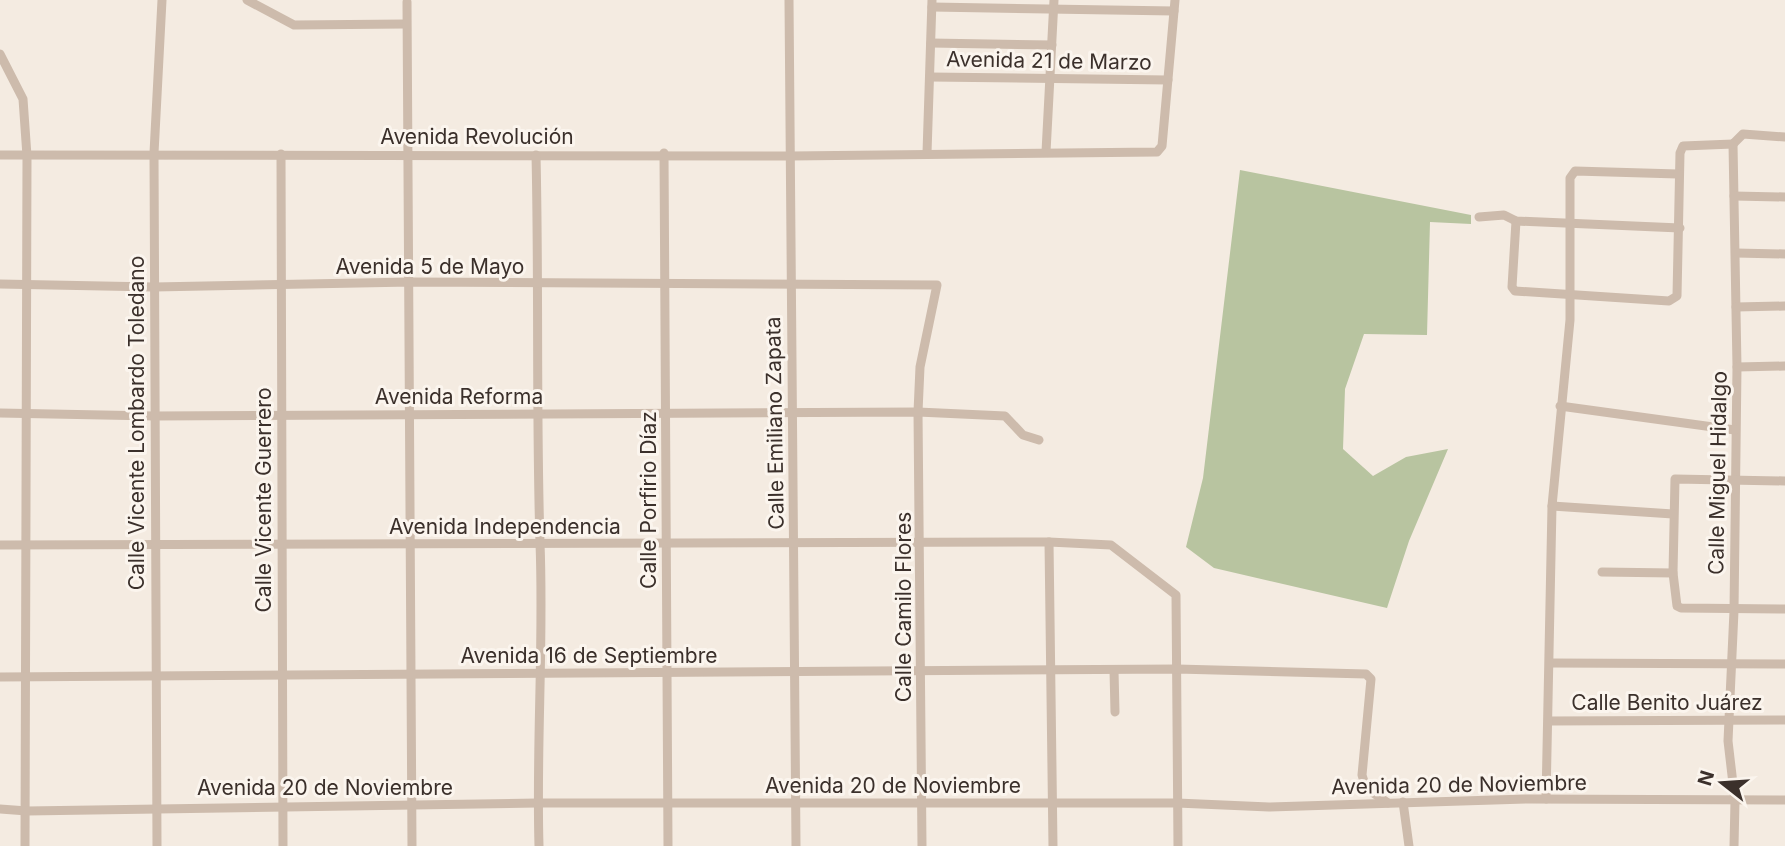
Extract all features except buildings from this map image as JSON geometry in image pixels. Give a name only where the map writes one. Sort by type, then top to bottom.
[{"type":"street","name":"Calle Vicente Lombardo Toledano","points":[[157,846],[154,153],[162,0]]},
{"type":"street","points":[[247,0],[294,25],[405,24]]},
{"type":"street","name":"Calle Emiliano Zapata","points":[[789,0],[796,846]]},
{"type":"street","points":[[1168,80],[1175,0]]},
{"type":"street","points":[[407,2],[405,24],[411,282],[412,846]]},
{"type":"street","points":[[927,153],[932,4],[1054,4],[1174,11]]},
{"type":"street","points":[[1046,152],[1054,4]]},
{"type":"street","points":[[931,43],[1052,46]]},
{"type":"street","points":[[0,54],[23,99],[27,156],[28,678],[25,846]]},
{"type":"street","name":"Avenida 21 de Marzo","points":[[930,77],[1051,81],[1168,80]]},
{"type":"street","name":"Avenida Revolución","points":[[0,155],[664,153],[791,156],[1157,152],[1162,146],[1168,80]]},
{"type":"street","points":[[1516,221],[1512,287],[1515,291],[1669,301],[1677,296],[1680,228],[1678,174],[1684,146],[1733,144],[1742,134],[1785,137]]},
{"type":"street","name":"Calle Miguel Hidalgo","points":[[1733,144],[1737,367],[1734,611],[1728,748],[1735,801],[1734,846]]},
{"type":"street","name":"Calle Porfirio Díaz","points":[[664,153],[668,846]]},
{"type":"street","name":"Calle Vicente Guerrero","points":[[281,154],[283,846]]},
{"type":"street","points":[[536,155],[539,284],[536,414],[541,543],[538,846]]},
{"type":"street","points":[[1546,799],[1550,721],[1552,506],[1570,296],[1570,178],[1575,170],[1678,174]]},
{"type":"street","points":[[1734,196],[1785,197]]},
{"type":"street","points":[[1479,217],[1504,215],[1516,221],[1680,228]]},
{"type":"street","points":[[1736,253],[1785,254]]},
{"type":"street","name":"Avenida 5 de Mayo","points":[[0,284],[154,287],[281,287],[411,282],[937,285],[920,367]]},
{"type":"street","points":[[1735,307],[1785,306]]},
{"type":"street","points":[[1737,367],[1785,366]]},
{"type":"street","name":"Calle Camilo Flores","points":[[920,367],[918,412],[922,544],[922,846]]},
{"type":"street","points":[[1560,407],[1735,430]]},
{"type":"street","name":"Avenida Reforma","points":[[0,413],[281,416],[793,415],[918,412],[1005,416],[1023,435],[1039,440]]},
{"type":"street","points":[[1785,481],[1675,479],[1673,573],[1677,606],[1681,608],[1734,611],[1785,609]]},
{"type":"street","points":[[1552,506],[1674,514]]},
{"type":"street","points":[[1049,542],[1053,846]]},
{"type":"street","name":"Avenida Independencia","points":[[0,545],[155,547],[1049,542],[1111,545],[1176,595],[1177,669]]},
{"type":"street","points":[[1602,572],[1673,573]]},
{"type":"street","points":[[1550,663],[1785,664]]},
{"type":"street","points":[[1177,669],[1178,846]]},
{"type":"street","name":"Avenida 16 de Septiembre","points":[[0,677],[921,673],[1177,669],[1366,674],[1371,679],[1362,775],[1366,788],[1388,803]]},
{"type":"street","points":[[1114,670],[1115,712]]},
{"type":"street","name":"Calle Benito Juárez","points":[[1550,721],[1785,720]]},
{"type":"street","name":"Avenida 20 de Noviembre","points":[[0,809],[27,811],[537,803],[1177,803],[1269,807],[1546,799],[1785,800]]},
{"type":"street","points":[[1403,802],[1409,846]]},
{"type":"green space","points":[[1240,170],[1471,215],[1471,224],[1430,222],[1427,335],[1364,334],[1345,389],[1343,449],[1373,476],[1406,457],[1448,449],[1409,541],[1387,608],[1214,568],[1186,547],[1203,478]]}]
